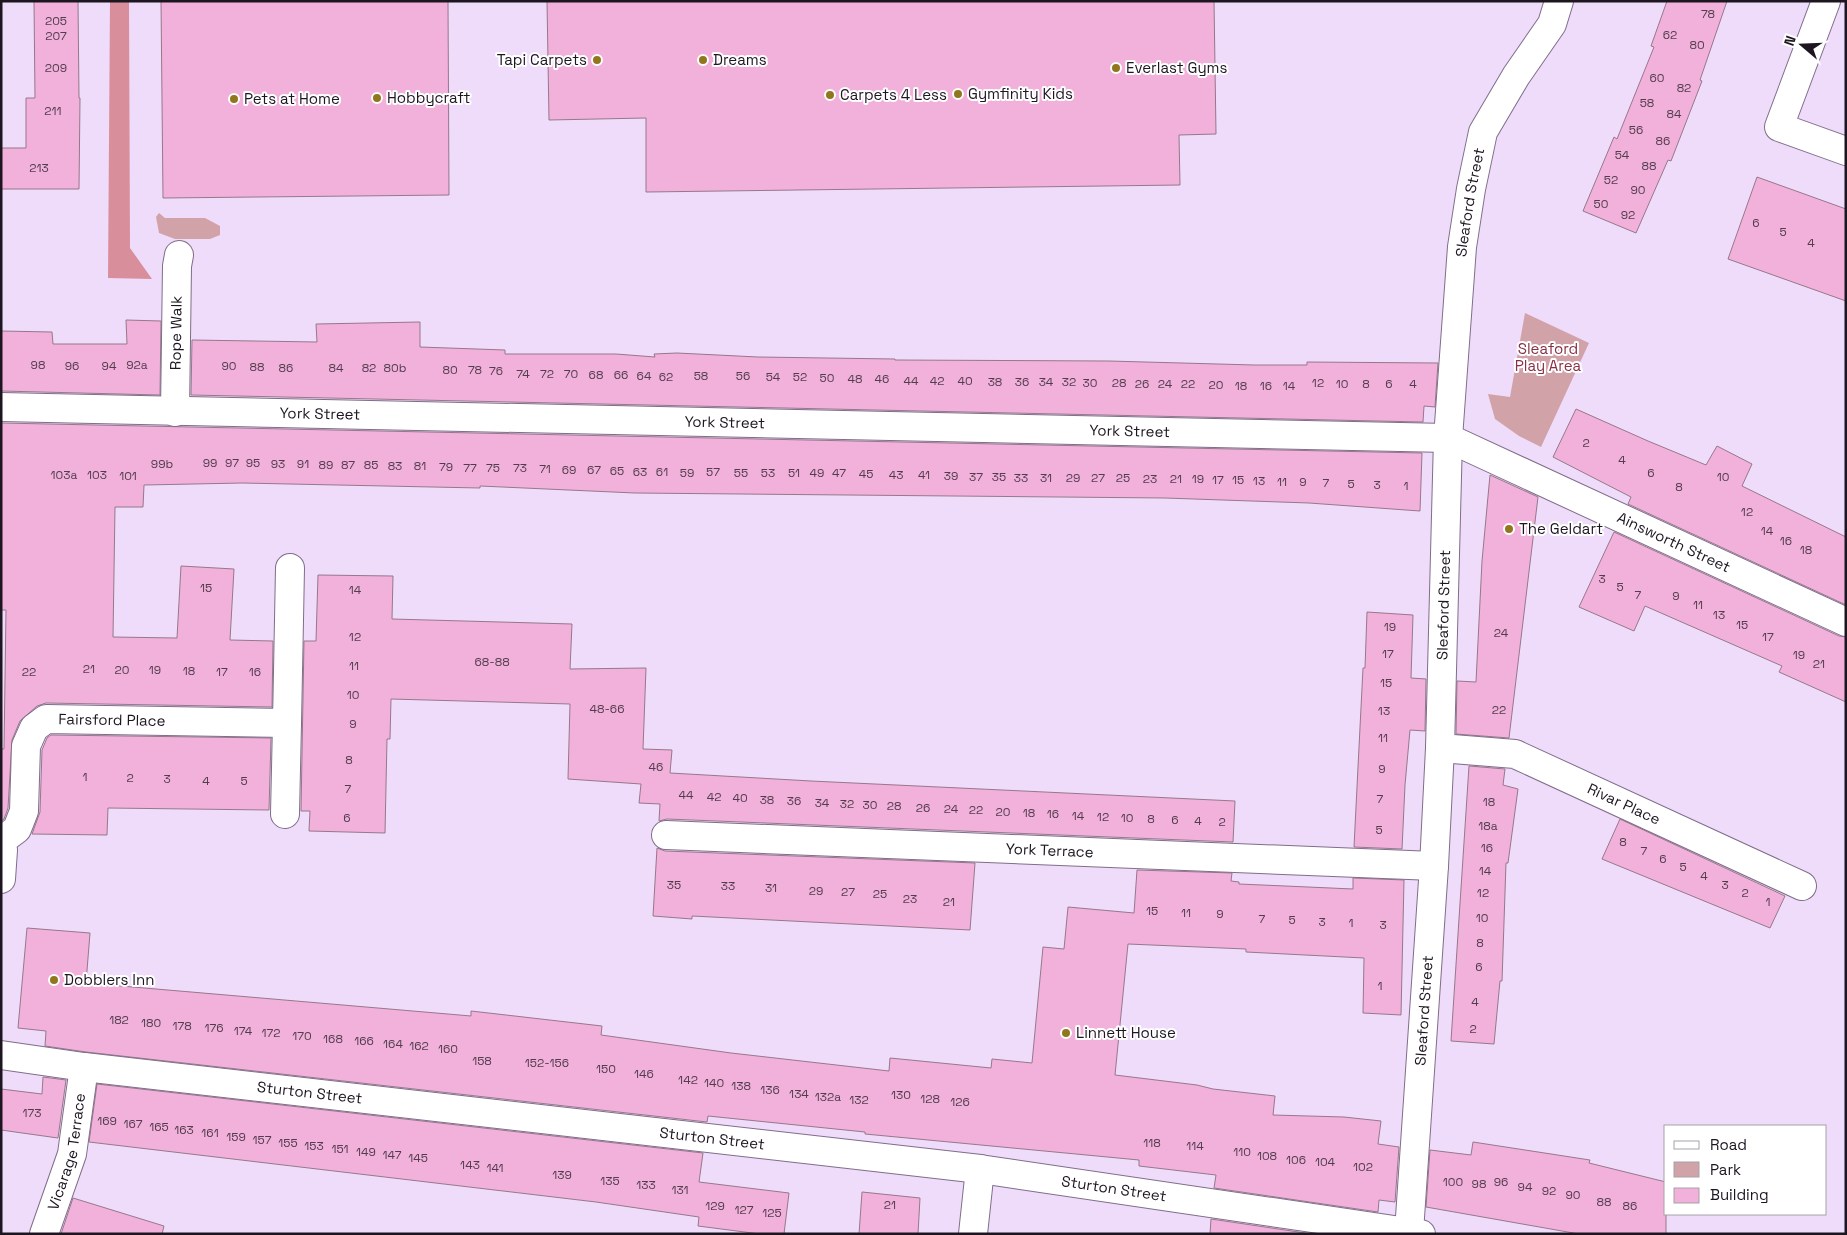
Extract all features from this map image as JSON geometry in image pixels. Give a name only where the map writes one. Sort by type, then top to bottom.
[{"type":"street","name":"Sleaford Street","points":[[1415,1233],[1440,748],[1448,438],[1462,248],[1471,189],[1483,132],[1516,76],[1552,24],[1559,1]]},
{"type":"street","points":[[1826,1],[1779,127],[1846,151]]},
{"type":"street","name":"Rope Walk","points":[[175,412],[177,266],[179,255]]},
{"type":"street","name":"York Street","points":[[1,407],[1448,438]]},
{"type":"street","name":"Ainsworth Street","points":[[1448,438],[1846,622]]},
{"type":"street","points":[[285,814],[290,568]]},
{"type":"street","name":"Fairsford Place","points":[[1,841],[17,829],[24,811],[26,746],[34,728],[46,719],[288,723]]},
{"type":"street","name":"Rivar Place","points":[[1440,748],[1515,754],[1802,886]]},
{"type":"street","name":"York Terrace","points":[[666,835],[1434,866]]},
{"type":"street","points":[[1,841],[3,850],[1,880]]},
{"type":"street","name":"Sturton Street","points":[[1,1054],[84,1067],[980,1169],[1415,1233]]},
{"type":"street","name":"Vicarage Terrace","points":[[44,1234],[72,1154],[84,1067]]},
{"type":"street","points":[[974,1234],[980,1169]]},
{"type":"green space","points":[[159,213],[165,218],[205,218],[220,226],[220,235],[210,239],[175,239],[159,233],[156,217]]},
{"type":"green space","name":"Sleaford Play Area","points":[[1525,313],[1589,343],[1541,447],[1519,436],[1495,419],[1488,394],[1510,397]]},
{"type":"shaded area","points":[[110,1],[129,1],[130,248],[152,279],[108,278]]},
{"type":"building","points":[[34,1],[78,1],[79,189],[1,189],[1,148],[26,148],[26,98],[35,98]]},
{"type":"building","points":[[161,1],[448,1],[449,195],[163,198]]},
{"type":"building","points":[[547,1],[1214,1],[1216,134],[1179,135],[1180,185],[646,192],[646,118],[549,120]]},
{"type":"building","points":[[1667,1],[1727,1],[1700,80],[1702,81],[1671,161],[1668,160],[1636,233],[1583,211],[1614,137],[1617,139],[1654,47],[1651,46]]},
{"type":"building","points":[[1757,177],[1846,209],[1846,301],[1728,259]]},
{"type":"building","points":[[126,320],[161,321],[160,395],[1,391],[1,331],[52,332],[53,344],[127,344]]},
{"type":"building","points":[[420,322],[420,347],[505,350],[505,354],[616,354],[655,357],[654,354],[677,353],[895,360],[1109,361],[1254,365],[1307,365],[1307,362],[1438,363],[1435,407],[1424,406],[1423,422],[191,395],[192,340],[317,342],[316,324]]},
{"type":"building","points":[[1576,409],[1706,465],[1717,446],[1752,464],[1742,486],[1846,537],[1846,605],[1628,504],[1631,497],[1553,457]]},
{"type":"building","points":[[1,423],[1422,453],[1420,511],[1309,503],[1165,498],[635,493],[480,486],[480,488],[242,483],[144,485],[143,507],[115,507],[113,637],[177,638],[181,566],[234,569],[230,640],[273,641],[272,707],[46,703],[37,706],[20,721],[12,740],[8,808],[4,819],[1,821],[1,749],[4,749],[6,610],[1,610]]},
{"type":"building","points":[[1490,475],[1538,497],[1509,738],[1456,734],[1457,681],[1476,682],[1482,561]]},
{"type":"building","points":[[1614,532],[1839,636],[1846,637],[1846,702],[1779,672],[1782,666],[1645,606],[1634,631],[1579,607]]},
{"type":"building","points":[[318,575],[393,576],[392,619],[572,624],[570,669],[646,668],[643,749],[672,750],[670,773],[1235,801],[1233,842],[667,819],[659,821],[660,804],[639,803],[641,784],[568,779],[570,704],[391,699],[390,739],[387,739],[385,833],[309,831],[310,811],[301,811],[304,641],[316,641]]},
{"type":"building","points":[[1367,612],[1413,615],[1411,678],[1426,679],[1425,731],[1410,730],[1402,849],[1354,847]]},
{"type":"building","points":[[51,735],[271,738],[269,810],[108,808],[107,835],[32,834],[40,812],[42,750],[47,738]]},
{"type":"building","points":[[1469,766],[1505,769],[1503,785],[1518,789],[1508,863],[1506,863],[1502,981],[1500,981],[1494,1044],[1451,1041]]},
{"type":"building","points":[[1620,819],[1785,896],[1770,928],[1602,859]]},
{"type":"building","points":[[657,848],[665,851],[975,863],[970,930],[692,916],[692,919],[653,916]]},
{"type":"building","points":[[1137,870],[1232,873],[1231,881],[1239,882],[1239,884],[1353,889],[1353,878],[1404,880],[1401,1015],[1363,1013],[1364,958],[1246,952],[1246,949],[1128,944],[1115,1075],[1275,1096],[1273,1115],[1344,1117],[1381,1121],[1378,1144],[1399,1147],[1395,1202],[1379,1200],[1378,1212],[1214,1188],[1216,1175],[1139,1166],[1139,1160],[865,1134],[865,1132],[708,1116],[707,1122],[86,1052],[45,1046],[46,1031],[18,1028],[27,928],[90,933],[86,983],[471,1016],[471,1011],[602,1026],[601,1035],[731,1053],[889,1071],[890,1058],[991,1068],[992,1059],[1032,1063],[1043,947],[1064,949],[1068,907],[1134,913]]},
{"type":"building","points":[[43,1077],[66,1080],[58,1138],[1,1130],[1,1089],[42,1094]]},
{"type":"building","points":[[97,1084],[703,1153],[699,1182],[789,1193],[784,1234],[760,1234],[698,1226],[699,1217],[596,1202],[89,1142]]},
{"type":"building","points":[[1473,1142],[1590,1160],[1589,1163],[1664,1182],[1666,1234],[1579,1234],[1426,1207],[1430,1150],[1471,1155]]},
{"type":"building","points":[[862,1192],[920,1198],[918,1234],[859,1234]]},
{"type":"building","points":[[73,1198],[164,1226],[162,1234],[61,1234]]},
{"type":"building","points":[[1211,1219],[1312,1234],[1210,1234]]},
{"type":"place","name":"Tapi Carpets","points":[[597,60]]},
{"type":"place","name":"Dreams","points":[[703,60]]},
{"type":"place","name":"Everlast Gyms","points":[[1116,68]]},
{"type":"place","name":"Gymfinity Kids","points":[[958,94]]},
{"type":"place","name":"Carpets 4 Less","points":[[830,95]]},
{"type":"place","name":"Hobbycraft","points":[[377,98]]},
{"type":"place","name":"Pets at Home","points":[[234,99]]},
{"type":"place","name":"The Geldart","points":[[1509,529]]},
{"type":"place","name":"Dobblers Inn","points":[[54,980]]},
{"type":"place","name":"Linnett House","points":[[1066,1033]]}]
